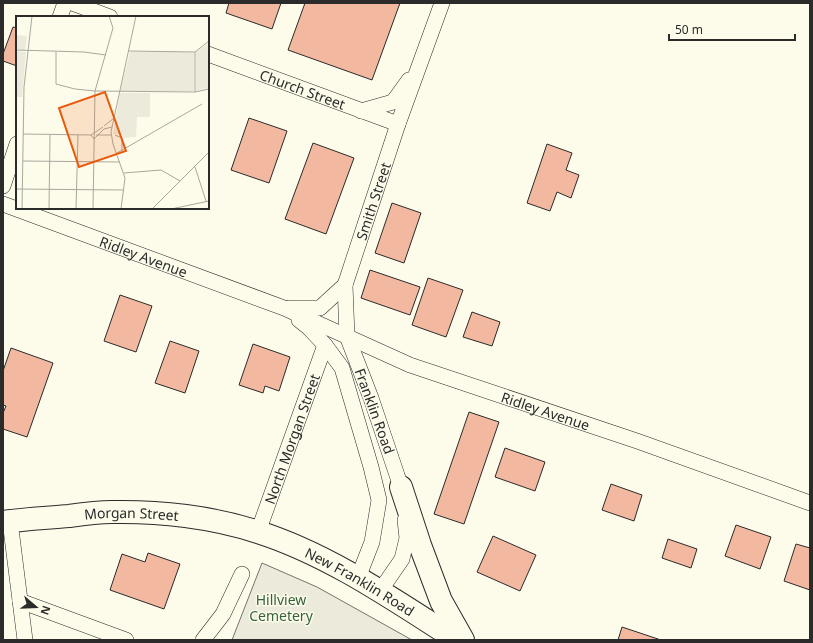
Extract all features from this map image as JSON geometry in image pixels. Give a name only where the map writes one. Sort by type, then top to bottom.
[{"type":"highway","points":[[401,487],[420,545],[441,601],[463,640]]},
{"type":"highway","name":"Morgan Street","points":[[7,522],[110,512],[142,513],[202,519],[258,532]]},
{"type":"highway","name":"New Franklin Road","points":[[258,532],[292,545],[358,578],[457,640]]},
{"type":"street","points":[[60,16],[65,3]]},
{"type":"street","points":[[72,3],[107,16]]},
{"type":"street","name":"Smith Street","points":[[347,336],[345,285],[398,124],[442,3]]},
{"type":"street","name":"Church Street","points":[[209,54],[398,124]]},
{"type":"street","name":"Smith Street","points":[[361,111],[393,102],[418,68]]},
{"type":"street","points":[[3,186],[16,147]]},
{"type":"street","name":"Ridley Avenue","points":[[3,204],[16,209]]},
{"type":"street","name":"Ridley Avenue","points":[[17,209],[284,308],[410,365],[637,441],[810,504]]},
{"type":"street","name":"Ridley Avenue","points":[[284,308],[320,308],[345,285]]},
{"type":"street","name":"Ridley Avenue","points":[[284,308],[309,328],[325,345]]},
{"type":"street","name":"Franklin Road","points":[[347,336],[371,398],[401,487],[407,538],[402,559],[380,591]]},
{"type":"street","name":"Franklin Road","points":[[325,345],[342,368],[371,467],[379,500],[372,542],[358,578]]},
{"type":"street","name":"North Morgan Street","points":[[258,532],[325,345]]},
{"type":"street","points":[[7,522],[25,640]]},
{"type":"street","points":[[203,640],[223,614],[242,574]]},
{"type":"street","points":[[20,601],[126,640]]},
{"type":"green space","name":"Hillview Cemetery","points":[[262,563],[317,587],[412,640],[232,640]]},
{"type":"building","points":[[229,3],[281,3],[272,29],[226,13]]},
{"type":"building","points":[[305,3],[400,3],[372,80],[288,50]]},
{"type":"building","points":[[13,27],[16,28],[16,66],[3,61],[3,54]]},
{"type":"building","points":[[249,118],[287,131],[269,183],[231,170]]},
{"type":"building","points":[[313,143],[354,158],[326,234],[285,219]]},
{"type":"building","points":[[547,144],[572,153],[566,170],[579,175],[571,198],[557,192],[550,211],[527,203]]},
{"type":"building","points":[[392,203],[421,213],[404,263],[375,253]]},
{"type":"building","points":[[370,270],[420,287],[410,315],[361,298]]},
{"type":"building","points":[[428,278],[463,290],[446,337],[412,325]]},
{"type":"building","points":[[120,295],[152,306],[136,352],[104,341]]},
{"type":"building","points":[[472,312],[500,322],[492,346],[463,337]]},
{"type":"building","points":[[170,341],[199,351],[185,393],[155,383]]},
{"type":"building","points":[[253,344],[290,357],[279,391],[265,386],[263,393],[239,385]]},
{"type":"building","points":[[11,348],[53,363],[27,437],[3,429],[3,413],[6,406],[3,405],[3,371]]},
{"type":"building","points":[[469,412],[499,422],[464,524],[434,514]]},
{"type":"building","points":[[505,448],[545,462],[535,491],[495,477]]},
{"type":"building","points":[[611,484],[642,495],[634,521],[602,510]]},
{"type":"building","points":[[736,525],[771,537],[760,569],[725,556]]},
{"type":"building","points":[[493,536],[536,555],[520,591],[477,572]]},
{"type":"building","points":[[668,539],[697,549],[691,568],[662,558]]},
{"type":"building","points":[[796,544],[810,548],[810,590],[784,581]]},
{"type":"building","points":[[148,553],[180,564],[164,609],[110,590],[122,554],[145,562]]},
{"type":"building","points":[[622,627],[661,640],[618,640]]}]
